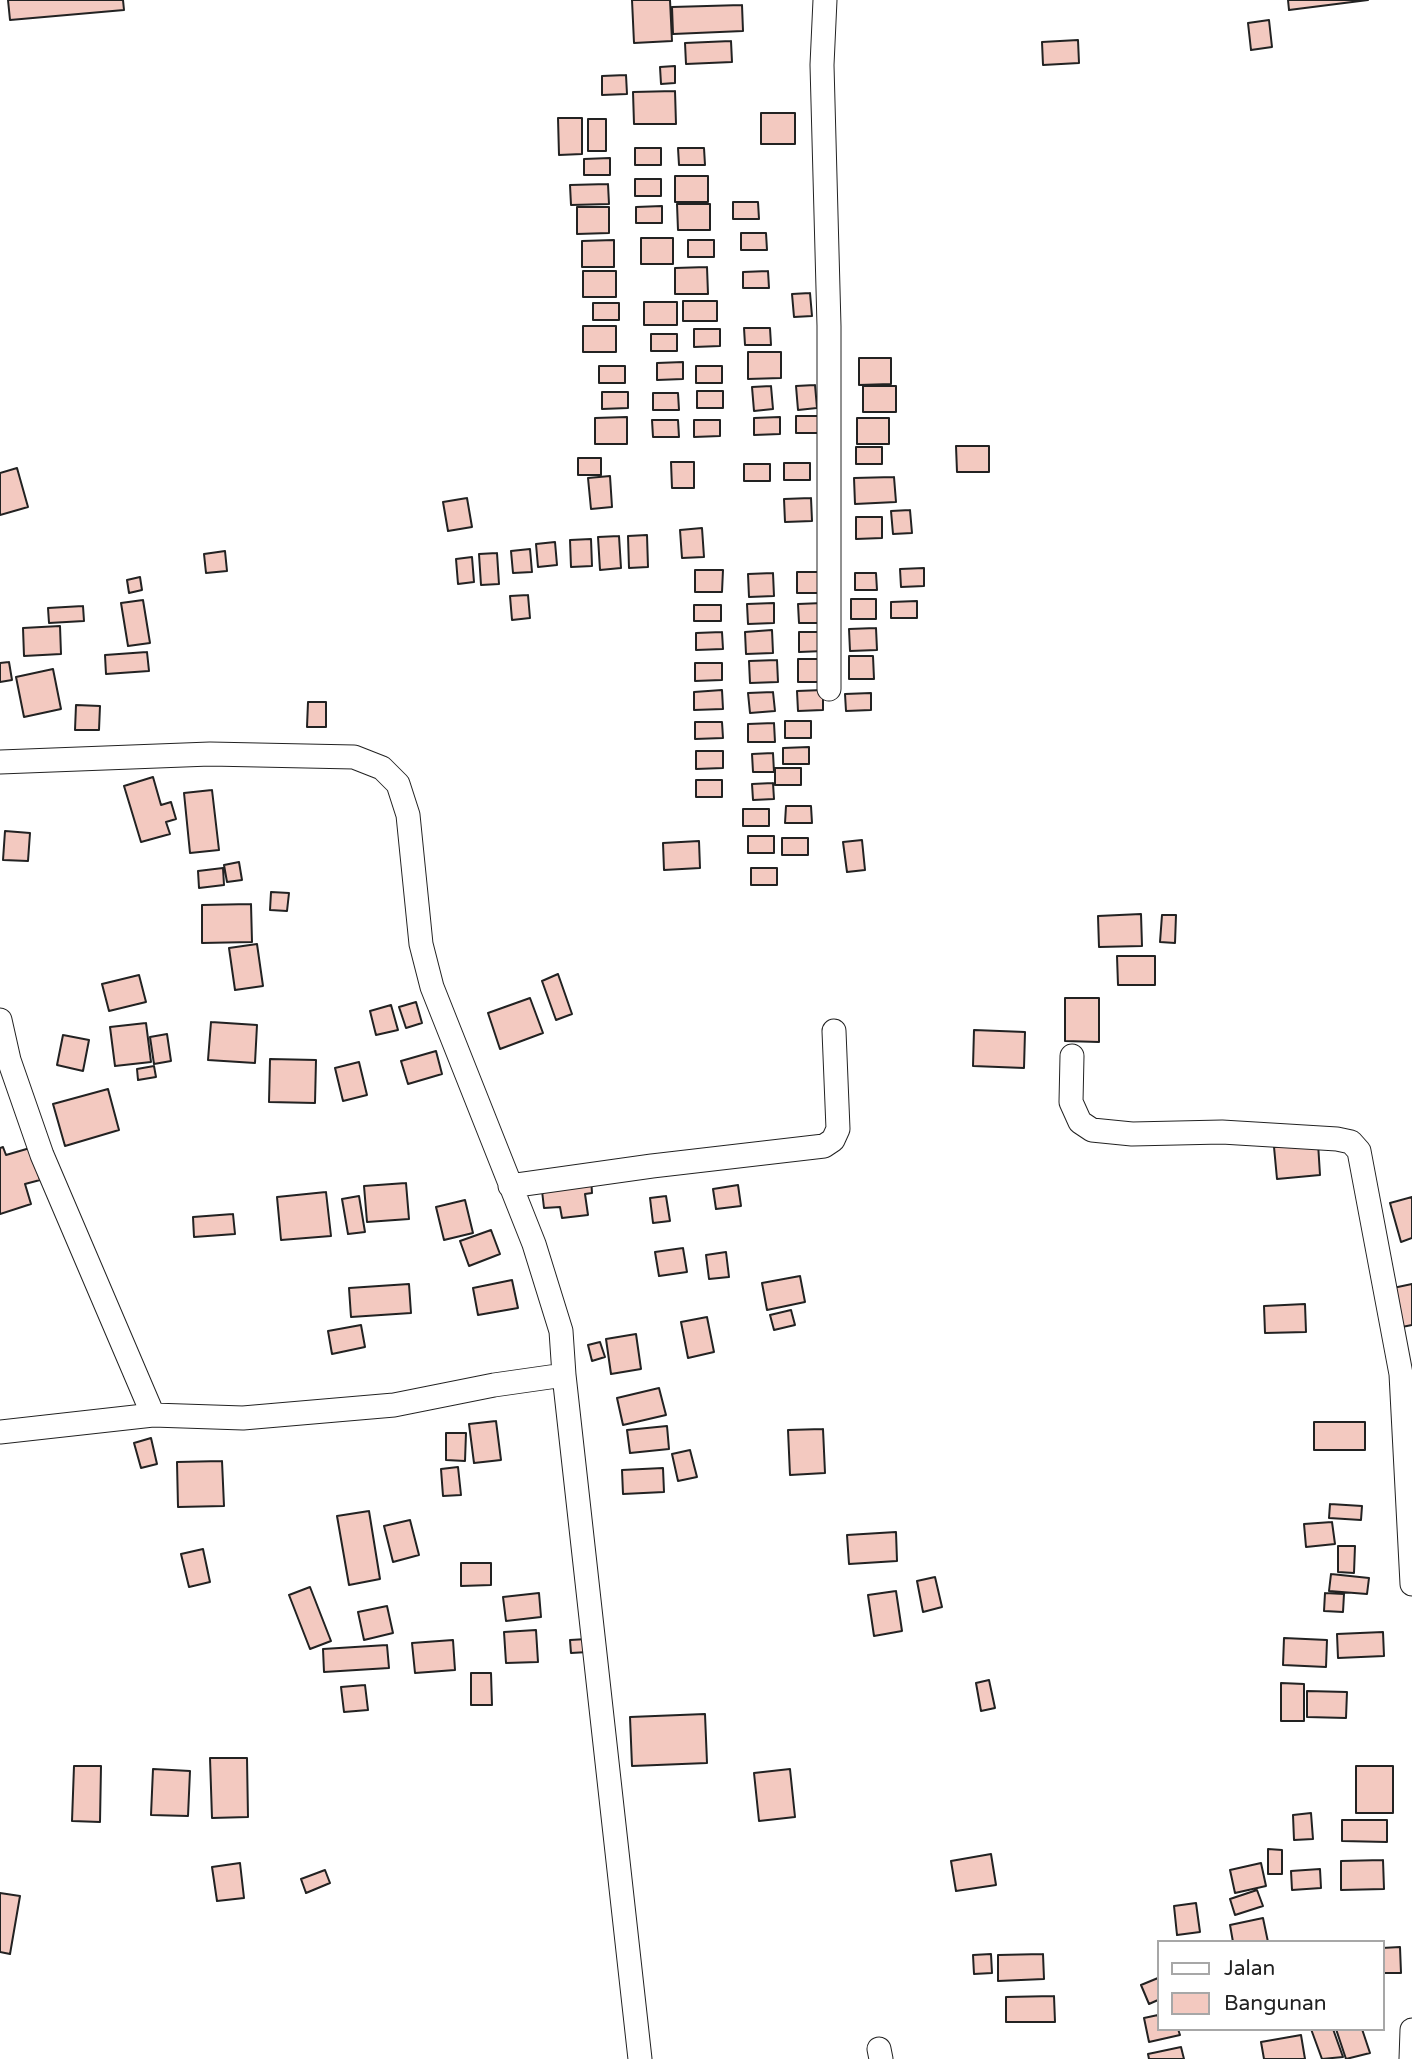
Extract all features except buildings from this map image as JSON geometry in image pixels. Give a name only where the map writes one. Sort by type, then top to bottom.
[{"type":"street","points":[[825,0],[822,65],[829,326],[829,689]]},
{"type":"street","points":[[0,762],[209,754],[354,757],[382,768],[398,784],[408,816],[421,944],[432,987],[548,1286],[561,1331],[640,2059]]},
{"type":"street","points":[[0,1020],[9,1060],[42,1156],[153,1415]]},
{"type":"street","points":[[510,1186],[824,1146],[833,1140],[838,1129],[834,1031]]},
{"type":"street","points":[[1072,1056],[1071,1102],[1080,1122],[1092,1130],[1132,1134],[1222,1132],[1337,1139],[1352,1142],[1359,1152],[1401,1374],[1412,1584]]},
{"type":"street","points":[[0,1432],[153,1415],[243,1418],[394,1405],[494,1385],[564,1375]]},
{"type":"street","points":[[1411,2059],[1412,2030]]}]
